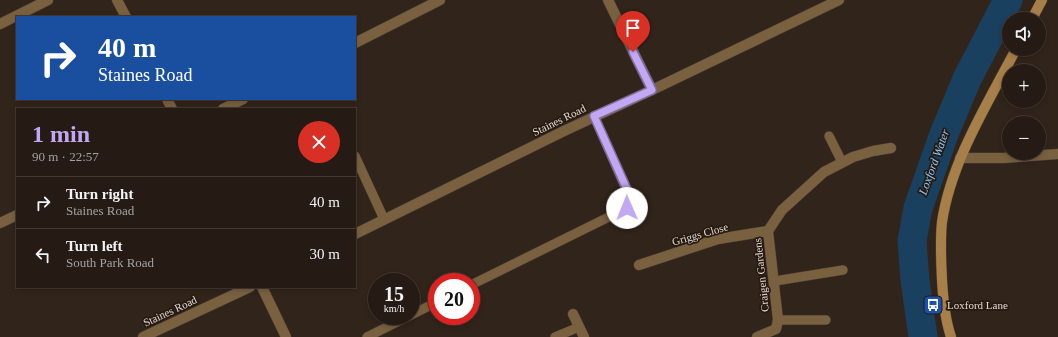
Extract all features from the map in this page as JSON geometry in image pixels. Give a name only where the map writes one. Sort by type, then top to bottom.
[{"type":"street","points":[[0,24],[48,0]]},
{"type":"street","points":[[117,0],[125,16]]},
{"type":"street","points":[[356,42],[440,0]]},
{"type":"street","points":[[608,0],[652,90]]},
{"type":"street","name":"Staines Road","points":[[356,233],[594,116],[652,90],[839,0]]},
{"type":"street","points":[[1036,12],[1042,0]]},
{"type":"street","points":[[951,337],[944,300],[940,253],[942,222],[950,187],[960,158],[1012,56]]},
{"type":"street","points":[[225,108],[241,100]]},
{"type":"street","name":"Craigen Gardens","points":[[757,337],[776,329],[778,320],[768,231],[782,210],[824,172],[853,157],[873,151],[891,148]]},
{"type":"street","points":[[960,158],[1003,158],[1058,154]]},
{"type":"street","points":[[0,223],[16,215]]},
{"type":"street","name":"Griggs Close","points":[[639,265],[718,239],[768,231]]},
{"type":"street","name":"Staines Road","points":[[143,337],[248,288]]},
{"type":"street","points":[[262,288],[286,337]]},
{"type":"street","points":[[573,314],[584,337]]},
{"type":"lane","points":[[480,281],[627,208],[631,200],[630,196],[594,116]]},
{"type":"lane","points":[[829,136],[842,162]]},
{"type":"lane","points":[[356,158],[384,219]]},
{"type":"lane","points":[[774,281],[843,270]]},
{"type":"lane","points":[[778,320],[826,320]]},
{"type":"lane","points":[[367,337],[392,325]]},
{"type":"lane","points":[[555,337],[579,327]]},
{"type":"waterway","name":"Loxford Water","points":[[923,337],[915,280],[912,241],[918,208],[944,134],[967,79],[1008,0]]},
{"type":"place","name":"Loxford Lane","points":[[933,305]]},
{"type":"route","points":[[627,208],[630,205],[630,196],[594,116],[652,90],[633,52]]}]
